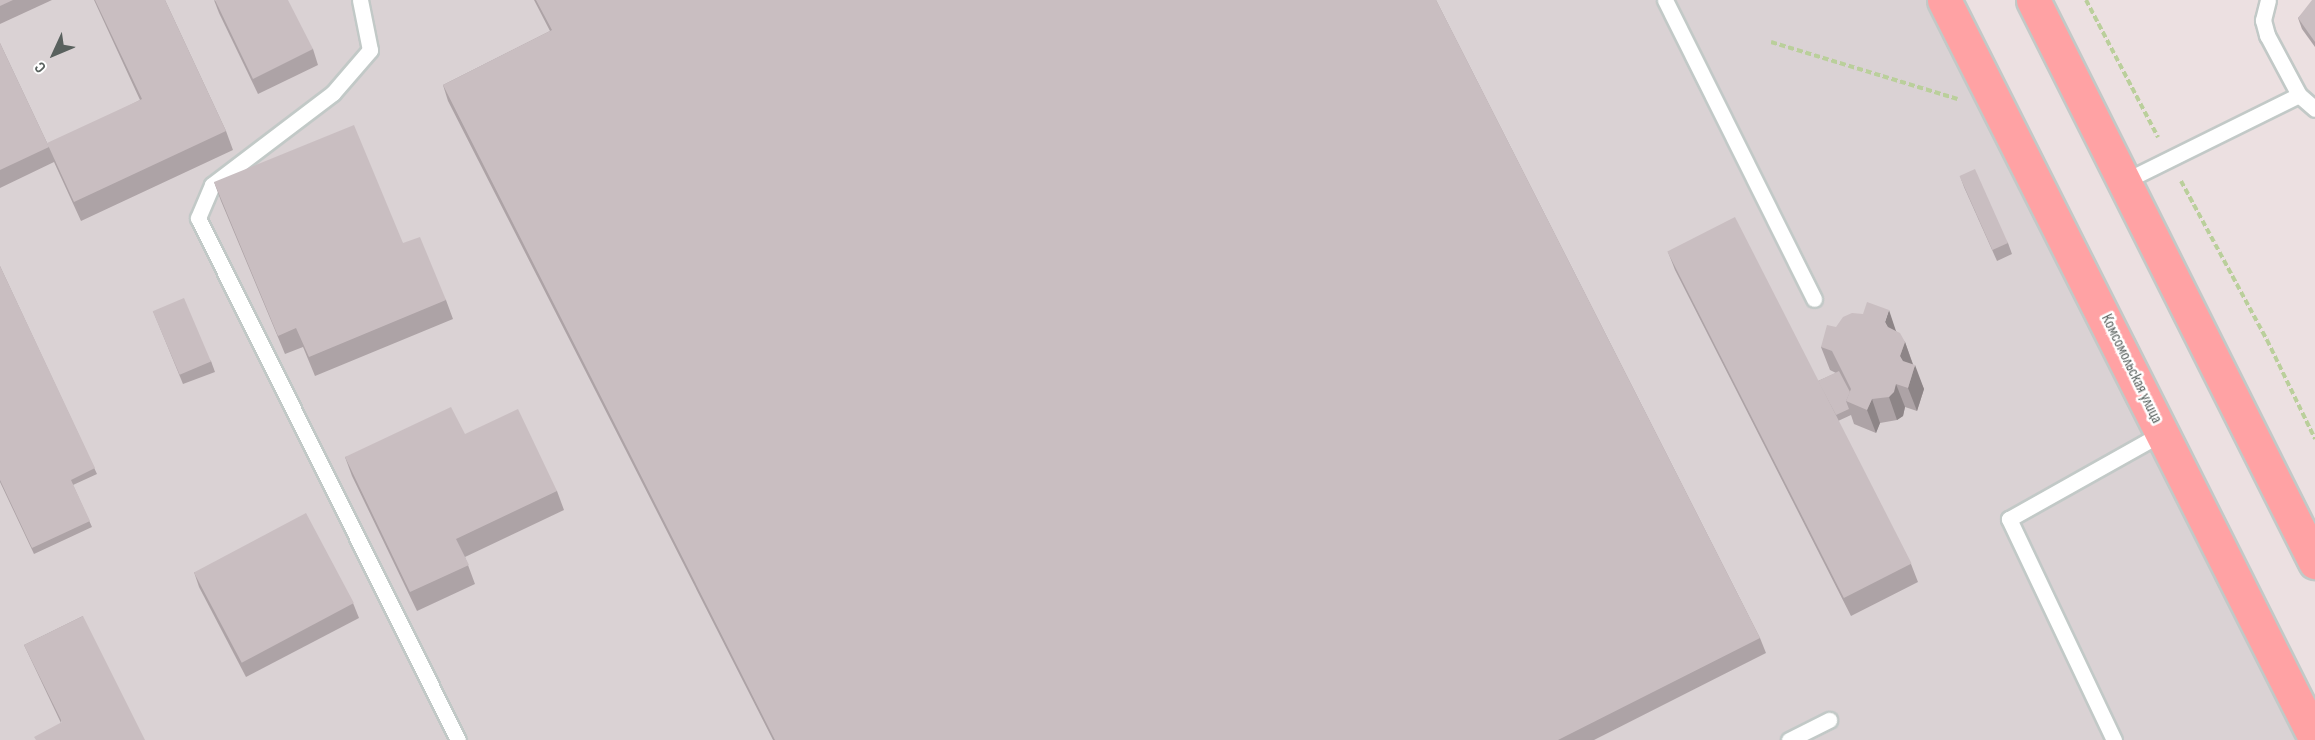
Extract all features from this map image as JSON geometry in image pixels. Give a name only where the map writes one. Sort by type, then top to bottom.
[{"type":"main road","name":"Комсомольская улица","points":[[1944,0],[2315,738]]},
{"type":"main road","points":[[2033,0],[2315,562]]},
{"type":"lane","points":[[360,0],[370,50],[333,93],[212,185],[198,218],[458,740]]},
{"type":"lane","points":[[1665,0],[1814,299]]},
{"type":"lane","points":[[2268,0],[2263,20],[2267,34],[2299,94],[2315,109]]},
{"type":"lane","points":[[2125,181],[2299,94]]},
{"type":"lane","points":[[2114,740],[2009,519],[2162,433]]},
{"type":"lane","points":[[1789,740],[1829,720]]},
{"type":"path","points":[[2086,0],[2267,340],[2315,439]]},
{"type":"path","points":[[1771,42],[1965,102]]},
{"type":"shaded area","points":[[0,0],[1944,0],[2315,740],[0,740]]},
{"type":"building","points":[[0,0],[13,0],[0,6]]},
{"type":"building","points":[[95,0],[165,0],[226,131],[74,202],[47,143],[142,99]]},
{"type":"building","points":[[215,0],[288,0],[313,49],[253,79]]},
{"type":"building","points":[[536,0],[1436,0],[1760,638],[1558,740],[775,740],[443,85],[552,30]]},
{"type":"building","points":[[2312,0],[2315,0],[2315,42],[2298,18]]},
{"type":"building","points":[[0,43],[49,147],[0,170]]},
{"type":"building","points":[[354,125],[403,243],[420,237],[446,300],[309,357],[296,328],[278,336],[214,182]]},
{"type":"building","points":[[1975,169],[2008,243],[1992,250],[1959,176]]},
{"type":"building","points":[[1735,217],[1912,564],[1844,598],[1667,252]]},
{"type":"building","points":[[0,266],[95,468],[71,480],[90,521],[32,548],[0,480]]},
{"type":"building","points":[[184,298],[211,362],[180,375],[153,311]]},
{"type":"building","points":[[1867,302],[1889,310],[1885,322],[1888,327],[1900,333],[1905,342],[1900,356],[1903,361],[1915,365],[1908,388],[1896,384],[1894,392],[1889,397],[1872,399],[1867,410],[1846,401],[1851,389],[1832,351],[1821,347],[1827,325],[1836,327],[1843,317],[1852,313],[1863,314]]},
{"type":"building","points":[[1839,371],[1850,392],[1846,401],[1849,409],[1836,415],[1818,381]]},
{"type":"building","points":[[451,407],[465,434],[518,409],[557,491],[456,539],[469,565],[410,592],[345,457]]},
{"type":"building","points":[[306,513],[354,603],[242,663],[194,573]]},
{"type":"building","points":[[83,616],[145,740],[36,740],[34,737],[62,722],[24,645]]}]
